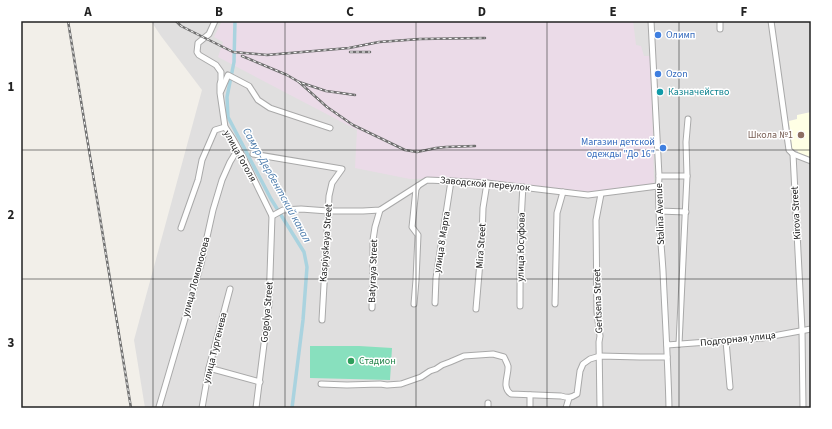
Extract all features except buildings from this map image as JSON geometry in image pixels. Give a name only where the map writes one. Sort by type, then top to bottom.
[{"type":"street","name":"улица Гоголя","points":[[215,21],[209,34],[198,43],[197,52],[199,55],[216,65],[221,72],[220,93],[225,128],[244,159],[274,215]]},
{"type":"street","name":"Stalina Avenue","points":[[651,21],[669,408]]},
{"type":"street","points":[[720,21],[720,29]]},
{"type":"street","name":"Kirova Street","points":[[771,21],[789,150],[793,154],[802,330],[803,408]]},
{"type":"street","points":[[220,93],[228,75],[249,86],[258,100],[270,108],[330,128]]},
{"type":"street","points":[[679,344],[686,212],[686,142],[688,119]]},
{"type":"street","points":[[181,228],[198,180],[202,160],[208,144],[215,130],[225,128]]},
{"type":"street","name":"улица Ломоносова","points":[[159,407],[201,264],[213,210],[222,180],[230,162],[238,150]]},
{"type":"street","name":"Kaspiyskaya Street","points":[[253,154],[342,169],[332,183],[329,196],[322,320]]},
{"type":"street","points":[[793,154],[811,161]]},
{"type":"street","points":[[659,176],[687,176]]},
{"type":"street","name":"Заводской переулок","points":[[274,215],[281,210],[300,209],[328,211],[380,210],[427,180],[487,183],[588,196],[658,186]]},
{"type":"street","name":"улица 8 Марта","points":[[435,303],[436,278],[451,180]]},
{"type":"street","name":"Mira Street","points":[[476,308],[483,208],[487,183]]},
{"type":"street","points":[[414,304],[418,235],[412,227],[416,189],[418,186]]},
{"type":"street","name":"улица Юсуфова","points":[[520,306],[520,246],[523,187]]},
{"type":"street","points":[[555,304],[557,213],[563,192]]},
{"type":"street","name":"Gertsena Street","points":[[600,408],[600,336],[597,312],[596,220],[601,194]]},
{"type":"street","name":"Batyraya Street","points":[[372,308],[374,258],[373,240],[375,226],[380,210]]},
{"type":"street","points":[[659,211],[686,212]]},
{"type":"street","name":"Gogolya Street","points":[[256,408],[269,304],[274,215]]},
{"type":"street","name":"улица Тургенева","points":[[202,408],[209,368],[230,289]]},
{"type":"street","name":"Подгорная улица","points":[[667,343],[667,345],[762,338],[811,329]]},
{"type":"street","points":[[726,341],[730,387]]},
{"type":"street","points":[[321,384],[380,384],[387,386],[401,384],[421,377],[442,365],[464,356],[493,354],[504,357],[508,366],[506,386],[507,391],[510,394],[561,396],[569,398],[577,394],[580,371],[583,364],[590,359],[600,356],[667,357]]},
{"type":"street","points":[[209,368],[260,382]]},
{"type":"street","points":[[530,395],[530,408]]},
{"type":"street","points":[[566,408],[569,398]]},
{"type":"shaded area","points":[[151,21],[811,21],[811,408],[145,408],[134,340],[202,90]]},
{"type":"shaded area","points":[[222,21],[633,21],[636,45],[641,46],[644,56],[651,56],[654,183],[591,194],[451,178],[410,179],[355,168],[357,130],[218,57],[223,42],[214,37]]},
{"type":"shaded area","name":"Школа №1","points":[[811,112],[811,159],[797,153],[798,151],[792,149],[789,121],[797,119],[797,115]]},
{"type":"green space","name":"Стадион","points":[[310,346],[392,348],[390,380],[310,378]]},
{"type":"waterway","name":"Самур-Дербентский канал","points":[[235,21],[234,62],[227,97],[228,117],[271,199],[304,252],[307,267],[303,320],[292,408]]},
{"type":"railway","points":[[68,21],[131,408]]},
{"type":"railway","points":[[176,21],[181,26],[233,52],[267,55],[349,48],[379,42],[420,39],[485,38]]},
{"type":"railway","points":[[350,52],[370,52]]},
{"type":"railway","points":[[242,56],[287,75],[299,82],[326,91],[355,95]]},
{"type":"railway","points":[[299,82],[327,107],[353,125],[405,150],[417,152],[436,148],[475,146]]},
{"type":"place","name":"Олимп","points":[[658,35]]},
{"type":"place","name":"Ozon","points":[[658,74]]},
{"type":"place","name":"Казначейство","points":[[660,92]]},
{"type":"place","name":"Школа №1","points":[[801,135]]},
{"type":"place","name":"Магазин детской одежды \"До 16\"","points":[[663,148]]},
{"type":"place","name":"Стадион","points":[[351,361]]}]
